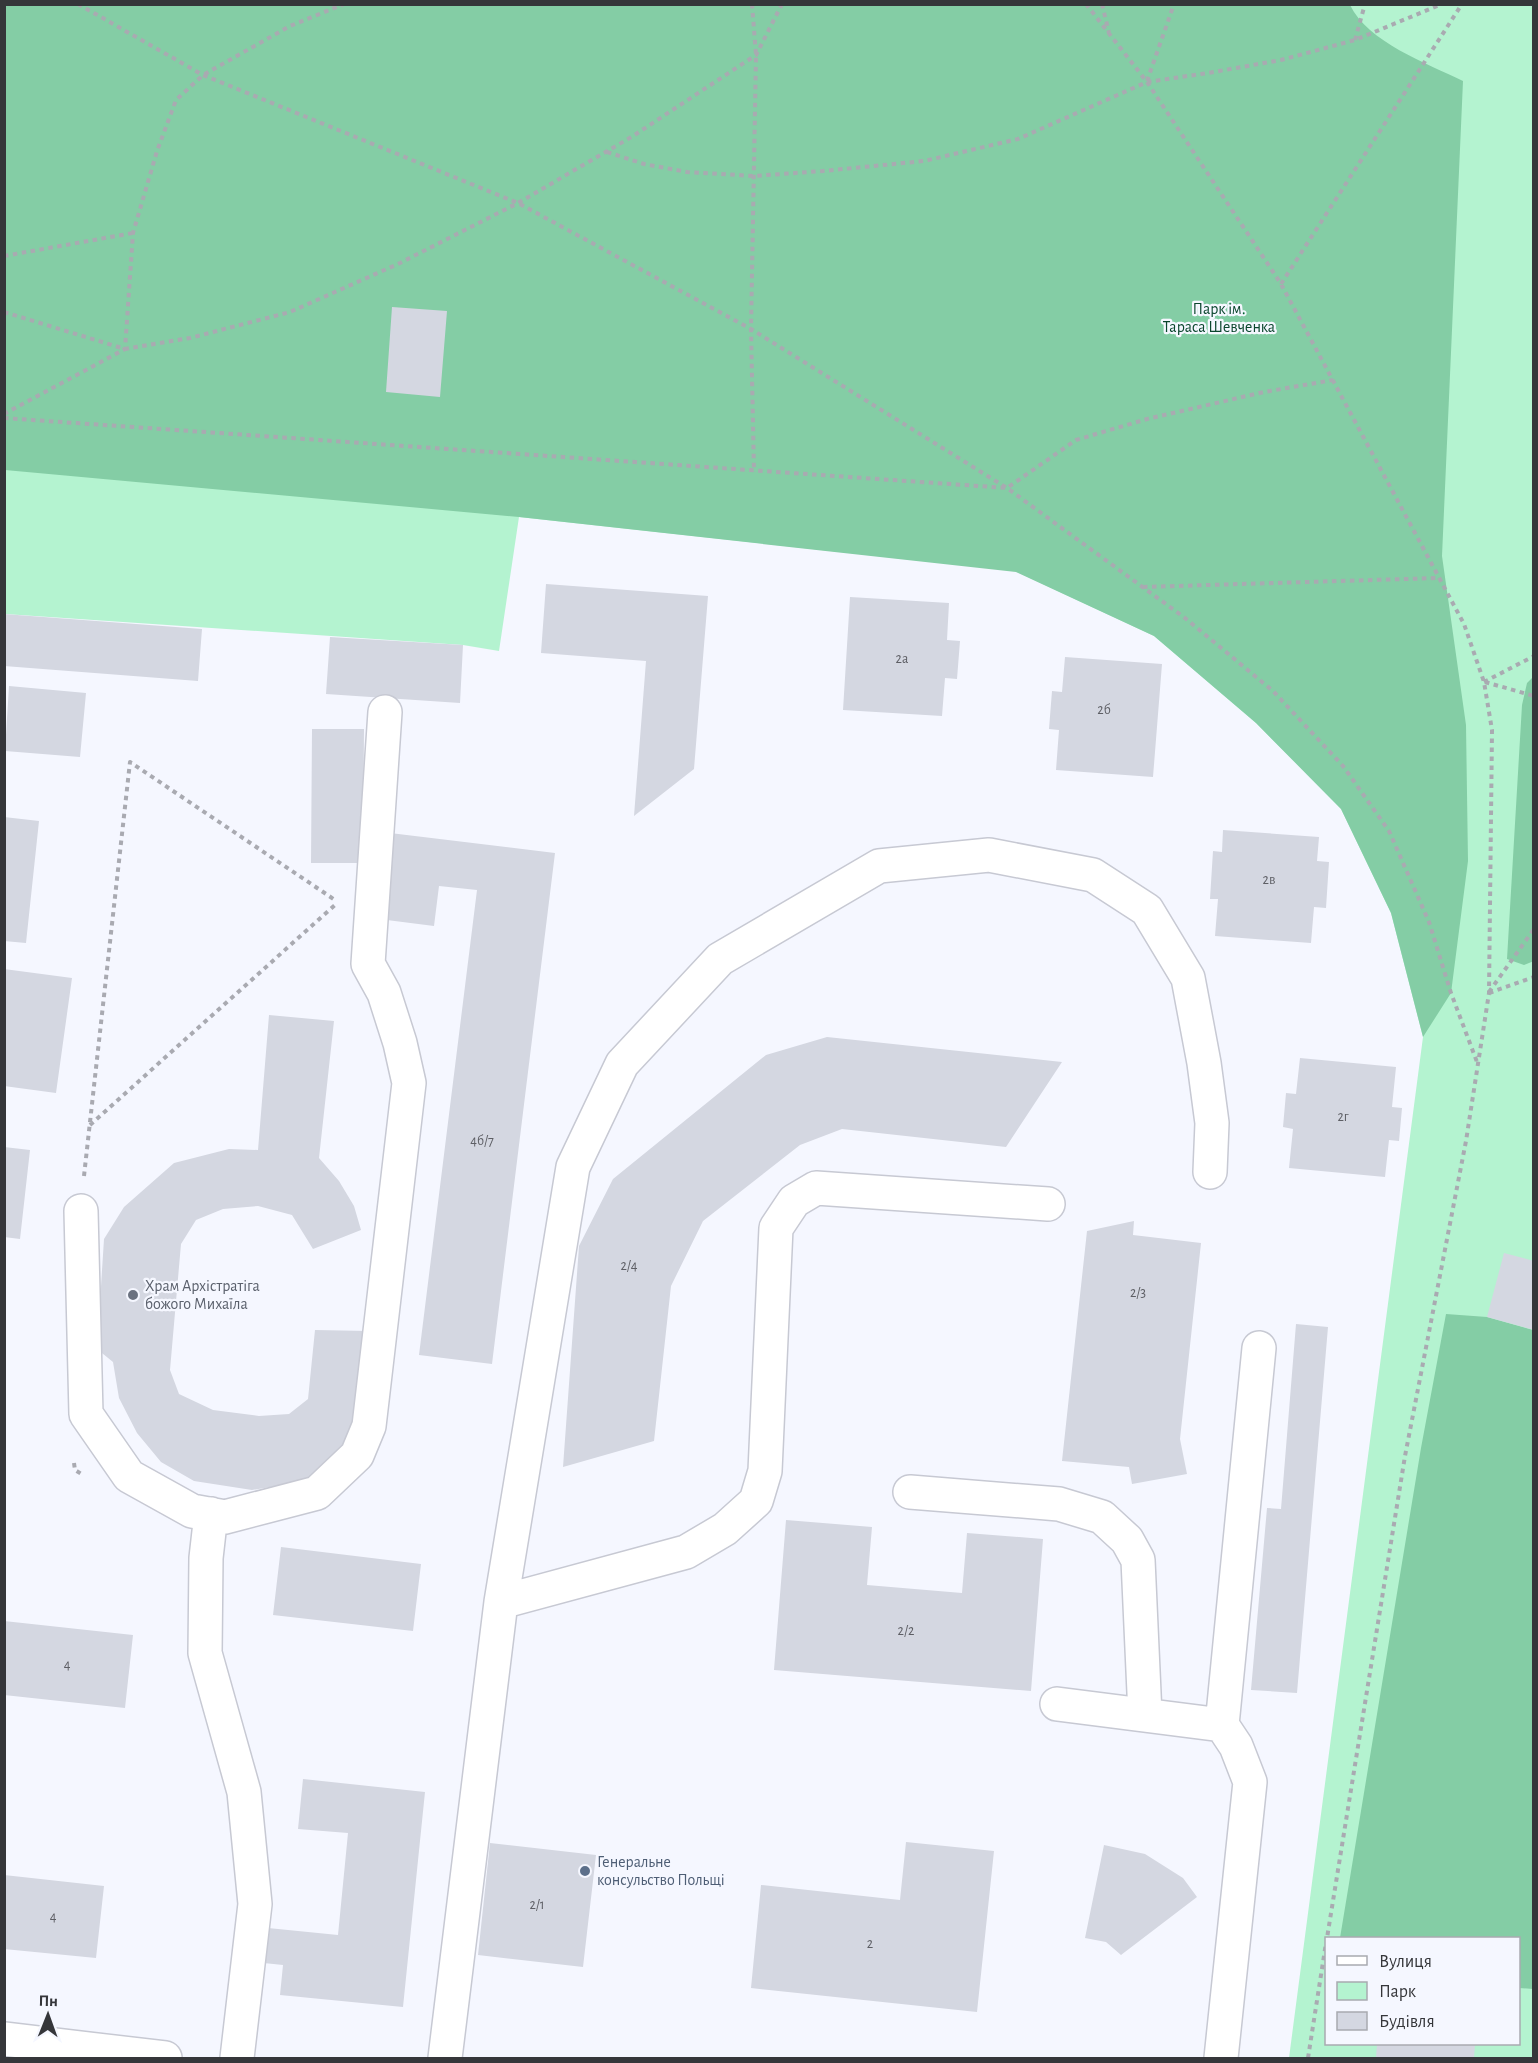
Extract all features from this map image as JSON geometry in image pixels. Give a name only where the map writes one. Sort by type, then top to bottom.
[{"type":"street","points":[[81,1211],[86,1414],[129,1476],[192,1511],[225,1517],[317,1493],[357,1455],[369,1426],[409,1083],[400,1043],[384,993],[368,964],[385,712]]},
{"type":"street","points":[[445,2058],[501,1602],[573,1167],[622,1064],[720,959],[879,866],[989,855],[1093,874],[1147,910],[1188,978],[1204,1063],[1212,1123],[1210,1172]]},
{"type":"street","points":[[501,1602],[686,1552],[726,1529],[756,1501],[765,1472],[776,1228],[794,1201],[816,1188],[1048,1204]]},
{"type":"street","points":[[1221,2058],[1250,1782],[1236,1746],[1222,1725],[1259,1348]]},
{"type":"street","points":[[910,1492],[1059,1504],[1102,1516],[1127,1540],[1138,1560],[1145,1715]]},
{"type":"street","points":[[211,1515],[206,1557],[205,1653],[244,1792],[255,1904],[237,2058]]},
{"type":"street","points":[[1057,1704],[1222,1725]]},
{"type":"street","points":[[4,2038],[165,2058]]},
{"type":"path","points":[[78,4],[203,75],[518,203],[751,329],[1007,488],[1185,618],[1273,691],[1343,766],[1389,831],[1429,922],[1451,993],[1478,1064]]},
{"type":"path","points":[[125,349],[133,233],[157,151],[176,100],[203,75],[291,26],[344,4]]},
{"type":"path","points":[[752,4],[756,55],[751,329],[754,472]]},
{"type":"path","points":[[4,416],[125,349],[190,338],[290,312],[398,264],[518,203],[633,136],[756,55],[782,4]]},
{"type":"path","points":[[1086,4],[1147,82],[1281,284],[1464,624],[1484,682],[1492,730],[1489,993],[1466,1142],[1405,1456],[1328,1937]]},
{"type":"path","points":[[1102,4],[1109,34]]},
{"type":"path","points":[[1147,82],[1174,4]]},
{"type":"path","points":[[1355,40],[1365,4]]},
{"type":"path","points":[[606,152],[644,164],[687,172],[754,176],[924,161],[1018,139],[1147,82],[1281,60],[1355,40],[1442,4]]},
{"type":"path","points":[[1281,284],[1462,4]]},
{"type":"path","points":[[4,256],[133,233]]},
{"type":"path","points":[[4,312],[125,349]]},
{"type":"path","points":[[4,416],[754,472],[1007,488],[1076,440],[1146,419],[1254,394],[1333,380]]},
{"type":"path","points":[[1142,587],[1438,578]]},
{"type":"path","points":[[1484,682],[1533,656]]},
{"type":"path","points":[[1484,682],[1533,696]]},
{"type":"path","points":[[81,1211],[90,1125],[130,762],[338,902],[90,1125]]},
{"type":"path","points":[[1489,993],[1533,930]]},
{"type":"path","points":[[1489,993],[1533,977]]},
{"type":"path","points":[[73,1460],[75,1470],[84,1477]]},
{"type":"path","points":[[1308,2058],[1325,1953]]},
{"type":"green space","name":"Парк ім. Тараса Шевченка","points":[[4,5],[1533,5],[1533,2058],[1289,2058],[1423,1037],[1391,913],[1341,809],[1256,723],[1154,636],[1015,571],[519,517],[499,651],[463,645],[5,614]]},
{"type":"green space","name":"Парк ім. Тараса Шевченка","points":[[4,5],[1350,5],[1370,30],[1384,41],[1463,81],[1442,556],[1466,725],[1468,861],[1451,993],[1423,1037],[1391,913],[1341,809],[1256,723],[1154,636],[1016,572],[519,517],[5,470]]},
{"type":"green space","points":[[1533,677],[1534,961],[1524,965],[1507,959],[1522,705],[1527,683]]},
{"type":"green space","points":[[1446,1314],[1487,1317],[1533,1330],[1533,1989],[1520,1988],[1520,1937],[1340,1937],[1421,1448]]},
{"type":"building","points":[[392,307],[447,311],[440,397],[386,392]]},
{"type":"building","points":[[546,584],[708,596],[694,769],[634,816],[646,661],[541,653]]},
{"type":"building","points":[[850,597],[949,603],[947,640],[960,641],[957,679],[945,678],[942,716],[843,710]]},
{"type":"building","points":[[4,614],[202,629],[198,681],[4,666]]},
{"type":"building","points":[[330,637],[463,645],[460,703],[326,694]]},
{"type":"building","points":[[1065,657],[1162,664],[1153,777],[1056,770],[1059,730],[1049,729],[1052,691],[1062,692]]},
{"type":"building","points":[[9,686],[86,693],[80,757],[5,751]]},
{"type":"building","points":[[312,729],[364,729],[363,863],[311,863]]},
{"type":"building","points":[[4,817],[39,821],[26,943],[4,941]]},
{"type":"building","points":[[1223,830],[1319,837],[1317,861],[1329,862],[1326,908],[1314,907],[1311,943],[1215,936],[1218,899],[1210,899],[1213,851],[1222,852]]},
{"type":"building","points":[[390,833],[555,853],[492,1364],[419,1355],[477,890],[439,886],[434,926],[379,919]]},
{"type":"building","points":[[4,969],[72,978],[56,1093],[4,1086]]},
{"type":"building","points":[[269,1015],[334,1021],[319,1158],[339,1181],[354,1206],[361,1230],[313,1249],[292,1215],[258,1206],[223,1209],[196,1220],[181,1244],[170,1370],[179,1394],[213,1410],[259,1416],[289,1414],[308,1399],[315,1330],[369,1331],[348,1451],[306,1481],[252,1490],[194,1481],[161,1462],[137,1433],[119,1398],[113,1362],[97,1349],[104,1239],[124,1207],[174,1163],[229,1149],[258,1150]]},
{"type":"building","points":[[827,1037],[1062,1062],[1006,1147],[842,1129],[800,1145],[703,1221],[671,1286],[654,1441],[563,1467],[579,1246],[613,1179],[766,1055]]},
{"type":"building","points":[[1300,1058],[1396,1067],[1392,1107],[1402,1108],[1399,1141],[1389,1140],[1385,1177],[1289,1168],[1293,1129],[1283,1127],[1286,1093],[1296,1094]]},
{"type":"building","points":[[4,1147],[30,1150],[20,1239],[4,1237]]},
{"type":"building","points":[[1134,1221],[1133,1235],[1201,1243],[1180,1439],[1187,1474],[1132,1484],[1129,1467],[1062,1461],[1087,1231]]},
{"type":"building","points":[[1504,1253],[1534,1261],[1534,1330],[1487,1317]]},
{"type":"building","points":[[1296,1324],[1328,1327],[1297,1693],[1251,1690],[1267,1508],[1281,1509]]},
{"type":"building","points":[[786,1520],[872,1527],[867,1585],[962,1593],[967,1533],[1043,1539],[1031,1691],[774,1670]]},
{"type":"building","points":[[281,1547],[421,1564],[413,1631],[273,1615]]},
{"type":"building","points":[[4,1621],[133,1635],[125,1708],[4,1695]]},
{"type":"building","points":[[303,1779],[425,1792],[403,2007],[280,1995],[283,1965],[254,1962],[258,1927],[338,1935],[348,1833],[298,1829]]},
{"type":"building","points":[[906,1842],[994,1851],[977,2012],[751,1988],[761,1885],[900,1900]]},
{"type":"building","name":"Генеральне консульство Польщі","points":[[490,1843],[596,1855],[583,1967],[478,1955]]},
{"type":"building","points":[[1104,1845],[1145,1854],[1183,1878],[1197,1897],[1121,1955],[1106,1942],[1085,1938]]},
{"type":"building","points":[[4,1875],[104,1886],[96,1958],[4,1949]]},
{"type":"building","points":[[1377,2045],[1475,2045],[1474,2058],[1376,2058]]},
{"type":"place","name":"Храм Архістратіга божого Михаїла","points":[[133,1295]]},
{"type":"place","name":"Генеральне консульство Польщі","points":[[585,1871]]}]
